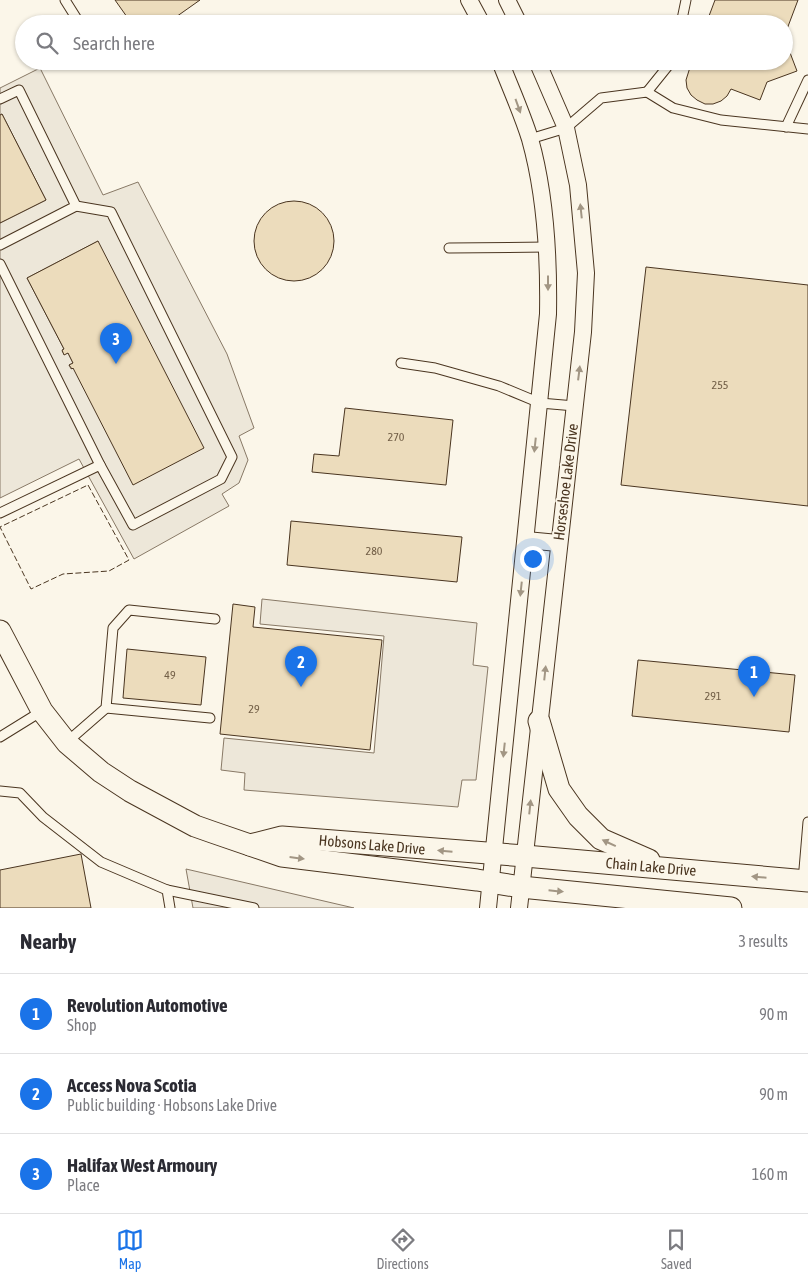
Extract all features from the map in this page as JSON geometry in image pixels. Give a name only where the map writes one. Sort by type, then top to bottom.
[{"type":"street","points":[[470,0],[478,15]]},
{"type":"street","points":[[507,0],[514,15]]},
{"type":"street","points":[[488,908],[548,314],[547,247],[540,182],[530,139],[503,70]]},
{"type":"street","name":"Horseshoe Lake Drive","points":[[520,898],[558,543],[583,332],[586,273],[578,185],[566,128],[541,70]]},
{"type":"street","points":[[526,540],[558,543]]},
{"type":"street","name":"Hobsons Lake Drive","points":[[0,631],[42,711],[67,743],[102,772],[146,800],[195,826],[282,856],[490,882]]},
{"type":"street","points":[[539,721],[559,789],[578,816],[601,839],[670,868]]},
{"type":"street","name":"Hobsons Lake Drive","points":[[250,845],[282,838],[494,854]]},
{"type":"street","name":"Chain Lake Drive","points":[[494,854],[806,881]]},
{"type":"street","points":[[490,882],[520,898],[731,908]]},
{"type":"lane","points":[[65,0],[74,15]]},
{"type":"lane","points":[[683,15],[686,0]]},
{"type":"lane","points":[[647,92],[665,70]]},
{"type":"lane","points":[[786,127],[808,80]]},
{"type":"lane","points":[[0,100],[19,90],[76,206]]},
{"type":"lane","points":[[530,139],[566,128],[601,98],[647,92],[673,108],[720,120],[808,129]]},
{"type":"lane","points":[[0,245],[76,206],[111,212],[232,457],[221,479],[134,525],[100,465],[0,264]]},
{"type":"lane","points":[[449,248],[547,247]]},
{"type":"lane","points":[[401,363],[435,368],[499,386],[540,404],[575,406]]},
{"type":"lane","points":[[0,513],[100,465]]},
{"type":"lane","points":[[67,743],[106,708],[113,628],[129,610],[215,619]]},
{"type":"lane","points":[[106,708],[210,718]]},
{"type":"lane","points":[[0,737],[42,711]]},
{"type":"lane","points":[[0,791],[20,793],[43,817],[101,862],[167,890],[254,908]]},
{"type":"lane","points":[[806,881],[808,822]]},
{"type":"lane","points":[[167,890],[170,908]]},
{"type":"shaded area","points":[[36,70],[41,70],[103,195],[138,182],[227,354],[254,428],[239,436],[248,460],[239,483],[222,494],[229,506],[134,559],[79,459],[0,498],[0,223],[46,200],[2,114],[0,115],[0,88]],"holes":[[[98,241],[73,368],[71,369],[69,365],[73,363],[68,353],[64,354],[62,351],[64,349],[27,278]]]},
{"type":"shaded area","points":[[262,599],[477,623],[473,665],[488,667],[476,780],[462,780],[458,807],[244,790],[245,773],[221,770],[224,738],[374,753],[384,636],[260,624]]},
{"type":"shaded area","points":[[186,869],[354,908],[193,908]]},
{"type":"building","points":[[115,0],[200,0],[179,15],[126,15]]},
{"type":"building","points":[[715,0],[798,0],[792,15],[709,15]]},
{"type":"building","points":[[793,61],[797,71],[767,82],[760,100],[731,89],[721,101],[713,104],[705,104],[691,95],[687,88],[686,80],[689,70],[793,70]]},
{"type":"building","points":[[2,114],[46,200],[0,223],[0,115]]},
{"type":"building","points":[[294,201],[309,204],[322,213],[331,226],[334,241],[331,256],[322,269],[309,278],[294,281],[279,278],[266,269],[257,256],[254,241],[257,226],[266,213],[279,204]]},
{"type":"building","points":[[98,241],[204,448],[133,485],[73,368],[69,365],[73,363],[68,353],[64,355],[62,350],[64,349],[27,278]]},
{"type":"building","points":[[646,267],[808,285],[808,506],[621,485]]},
{"type":"building","points":[[345,408],[453,420],[446,485],[312,472],[314,454],[339,456]]},
{"type":"building","points":[[291,521],[462,537],[457,582],[287,565]]},
{"type":"building","points":[[233,604],[255,607],[253,627],[382,640],[370,750],[220,734]]},
{"type":"building","points":[[127,649],[206,657],[201,705],[123,698]]},
{"type":"building","points":[[638,660],[795,675],[789,732],[632,716]]},
{"type":"building","points":[[81,854],[91,908],[0,908],[0,870]]},
{"type":"fence","points":[[88,485],[129,560],[109,571],[63,574],[31,589],[0,527],[88,485]]},
{"type":"place","name":"Halifax West Armoury","points":[[116,364]]},
{"type":"place","name":"Access Nova Scotia","points":[[301,687]]},
{"type":"place","name":"Revolution Automotive","points":[[754,697]]}]
